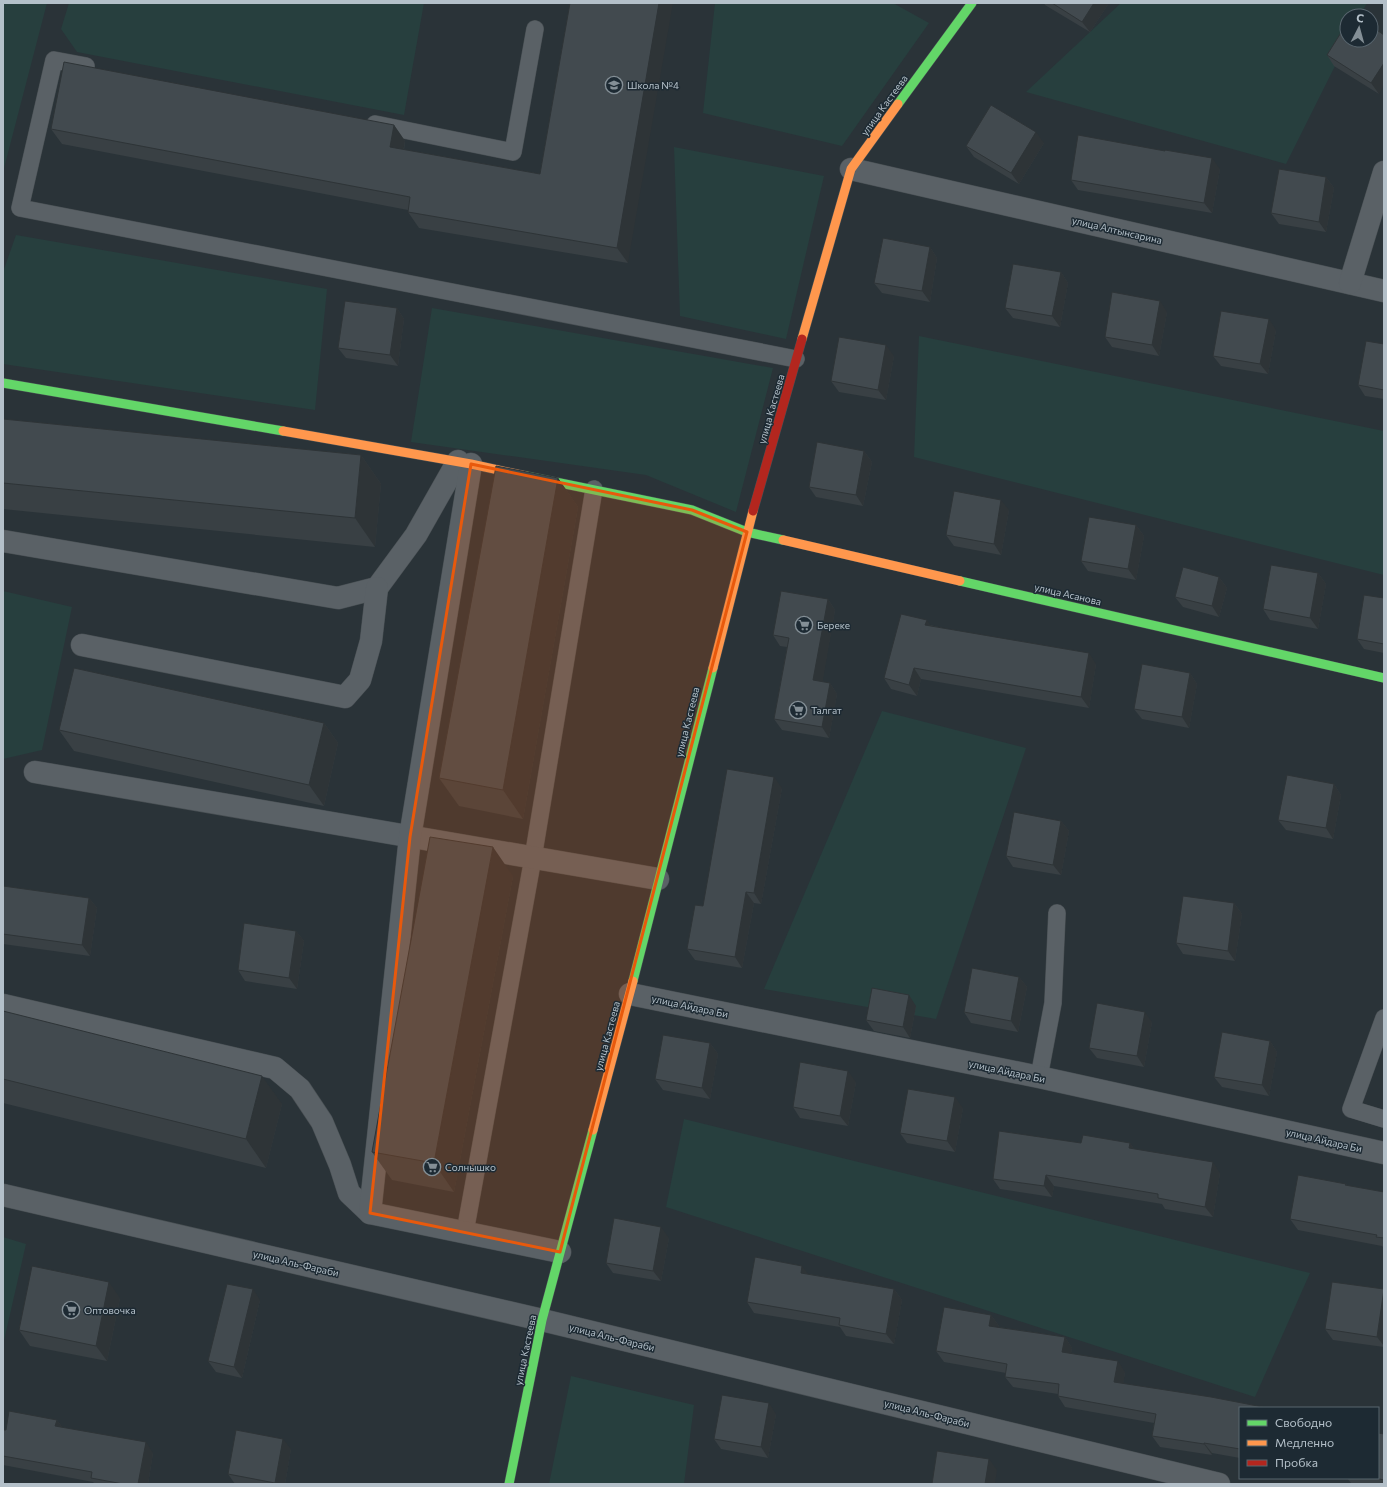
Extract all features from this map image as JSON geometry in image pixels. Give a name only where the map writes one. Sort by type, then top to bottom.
[{"type":"street","name":"улица Кастеева","points":[[509,1484],[542,1320],[630,994],[747,532],[851,169],[972,3]]},
{"type":"street","name":"улица Алтынсарина","points":[[851,169],[1384,291]]},
{"type":"street","points":[[1350,283],[1384,172]]},
{"type":"street","name":"улица Асанова","points":[[3,383],[465,463],[594,489],[692,510],[747,532],[1384,678]]},
{"type":"street","points":[[82,645],[345,697],[360,680],[371,641],[377,588],[416,535],[465,463]]},
{"type":"street","points":[[370,1212],[410,837],[465,463]]},
{"type":"street","points":[[3,541],[338,598],[377,588]]},
{"type":"street","points":[[35,772],[658,879]]},
{"type":"street","name":"улица Айдара Би","points":[[630,994],[1039,1077],[1384,1153]]},
{"type":"street","points":[[3,1005],[275,1068],[300,1089],[322,1122],[340,1165],[349,1193],[370,1212],[560,1252]]},
{"type":"street","name":"улица Аль-Фараби","points":[[3,1195],[542,1320],[1219,1484]]},
{"type":"lane","points":[[361,122],[513,152],[535,29]]},
{"type":"lane","points":[[100,69],[54,60],[20,208],[796,360]]},
{"type":"lane","points":[[465,1232],[533,858],[594,489]]},
{"type":"lane","points":[[1039,1077],[1053,1003],[1057,913]]},
{"type":"lane","points":[[1384,1018],[1351,1109],[1384,1119]]},
{"type":"highlighted area","points":[[471,464],[692,510],[747,532],[560,1252],[370,1213],[410,837]]},
{"type":"green space","points":[[3,3],[47,3],[3,172]]},
{"type":"green space","points":[[69,3],[424,3],[404,115],[77,52],[61,29]]},
{"type":"green space","points":[[715,3],[893,3],[929,23],[842,146],[703,113]]},
{"type":"green space","points":[[1121,3],[1367,3],[1364,8],[1339,8],[1339,48],[1344,48],[1286,164],[1026,92]]},
{"type":"green space","points":[[674,147],[824,176],[786,339],[680,316]]},
{"type":"green space","points":[[16,235],[327,289],[315,410],[3,364],[3,272]]},
{"type":"green space","points":[[432,308],[773,368],[736,512],[646,475],[411,442]]},
{"type":"green space","points":[[919,336],[1384,431],[1384,575],[914,457]]},
{"type":"green space","points":[[3,591],[72,607],[42,750],[3,759]]},
{"type":"green space","points":[[882,711],[1026,748],[936,1019],[764,989]]},
{"type":"green space","points":[[684,1119],[1310,1273],[1255,1397],[666,1207]]},
{"type":"green space","points":[[3,1237],[26,1244],[3,1345]]},
{"type":"green space","points":[[571,1376],[694,1405],[684,1484],[549,1484]]},
{"type":"building","points":[[570,3],[659,3],[617,248],[408,212],[410,197],[51,129],[64,62],[394,125],[390,147],[540,174]]},
{"type":"building","points":[[1052,3],[1094,3],[1082,22]]},
{"type":"building","points":[[1379,32],[1384,35],[1384,63],[1371,83],[1327,55],[1339,36],[1339,48],[1379,48]]},
{"type":"building","points":[[991,105],[1036,132],[1011,173],[966,146]]},
{"type":"building","points":[[1078,135],[1212,158],[1204,203],[1071,180]]},
{"type":"building","points":[[1279,169],[1326,177],[1319,222],[1271,213]]},
{"type":"building","points":[[883,238],[930,247],[922,291],[874,283]]},
{"type":"building","points":[[1013,264],[1061,272],[1052,316],[1005,308]]},
{"type":"building","points":[[1112,292],[1160,301],[1152,345],[1105,337]]},
{"type":"building","points":[[345,301],[397,308],[390,355],[338,348]]},
{"type":"building","points":[[1221,311],[1269,319],[1260,364],[1213,356]]},
{"type":"building","points":[[839,337],[886,345],[878,390],[831,381]]},
{"type":"building","points":[[1366,341],[1384,344],[1384,390],[1358,385]]},
{"type":"building","points":[[3,419],[361,455],[355,518],[3,483]]},
{"type":"building","points":[[817,442],[864,451],[856,495],[809,487]]},
{"type":"building","points":[[496,466],[558,478],[503,790],[439,778]]},
{"type":"building","points":[[954,491],[1001,500],[994,544],[946,535]]},
{"type":"building","points":[[1089,517],[1136,525],[1128,569],[1081,561]]},
{"type":"building","points":[[1271,565],[1318,573],[1310,618],[1263,609]]},
{"type":"building","points":[[1183,567],[1219,577],[1212,606],[1175,597]]},
{"type":"building","points":[[781,591],[828,599],[813,680],[830,683],[822,727],[774,719],[789,638],[773,635]]},
{"type":"building","points":[[1364,595],[1384,598],[1384,644],[1357,639]]},
{"type":"building","points":[[901,614],[927,620],[925,625],[1089,653],[1081,697],[914,668],[909,685],[884,678]]},
{"type":"building","points":[[1142,664],[1190,673],[1182,717],[1134,709]]},
{"type":"building","points":[[74,668],[324,723],[309,785],[59,730]]},
{"type":"building","points":[[727,769],[774,777],[754,893],[746,892],[735,957],[687,949],[695,905],[703,906]]},
{"type":"building","points":[[1287,775],[1334,784],[1326,828],[1278,820]]},
{"type":"building","points":[[1014,812],[1061,821],[1053,865],[1006,856]]},
{"type":"building","points":[[430,837],[493,847],[434,1163],[372,1152]]},
{"type":"building","points":[[3,886],[89,898],[82,945],[3,934]]},
{"type":"building","points":[[1183,896],[1234,903],[1228,951],[1176,943]]},
{"type":"building","points":[[244,923],[296,931],[289,978],[238,970]]},
{"type":"building","points":[[972,968],[1019,977],[1011,1021],[964,1012]]},
{"type":"building","points":[[872,988],[909,995],[903,1027],[866,1020]]},
{"type":"building","points":[[1097,1003],[1145,1012],[1137,1056],[1089,1048]]},
{"type":"building","points":[[3,1011],[262,1076],[246,1139],[3,1079]]},
{"type":"building","points":[[1222,1032],[1270,1041],[1262,1085],[1214,1077]]},
{"type":"building","points":[[663,1035],[710,1043],[702,1088],[655,1079]]},
{"type":"building","points":[[800,1062],[848,1071],[840,1116],[793,1107]]},
{"type":"building","points":[[908,1089],[955,1097],[947,1141],[900,1133]]},
{"type":"building","points":[[999,1131],[1081,1143],[1083,1135],[1130,1143],[1129,1148],[1213,1162],[1205,1207],[1158,1198],[1158,1194],[1046,1175],[1044,1186],[993,1179]]},
{"type":"building","points":[[1298,1175],[1384,1192],[1384,1238],[1376,1237],[1377,1235],[1290,1219]]},
{"type":"building","points":[[614,1218],[661,1227],[653,1271],[606,1263]]},
{"type":"building","points":[[755,1257],[802,1266],[801,1273],[894,1289],[886,1334],[839,1325],[840,1318],[747,1302]]},
{"type":"building","points":[[32,1266],[109,1282],[96,1346],[19,1330]]},
{"type":"building","points":[[1332,1282],[1384,1289],[1377,1337],[1325,1329]]},
{"type":"building","points":[[227,1284],[253,1289],[234,1367],[208,1361]]},
{"type":"building","points":[[944,1307],[991,1315],[989,1326],[1065,1337],[1062,1352],[1118,1361],[1114,1382],[1211,1397],[1263,1407],[1239,1407],[1239,1449],[1152,1436],[1156,1414],[1058,1396],[1059,1384],[1005,1377],[1007,1364],[936,1351]]},
{"type":"building","points":[[722,1395],[769,1403],[761,1447],[714,1439]]},
{"type":"building","points":[[9,1411],[57,1420],[55,1426],[146,1442],[138,1484],[123,1484],[91,1478],[92,1472],[3,1456],[3,1430],[6,1430]]},
{"type":"building","points":[[236,1430],[283,1439],[275,1483],[228,1474]]},
{"type":"building","points":[[1379,1433],[1384,1434],[1384,1480],[1379,1479]]},
{"type":"building","points":[[937,1451],[989,1459],[985,1484],[932,1484]]},
{"type":"traffic: fast","points":[[898,104],[972,3]]},
{"type":"traffic: fast","points":[[3,383],[283,431]]},
{"type":"traffic: fast","points":[[526,476],[692,510],[747,532],[783,540]]},
{"type":"traffic: fast","points":[[960,581],[1384,678]]},
{"type":"traffic: fast","points":[[633,981],[713,668]]},
{"type":"traffic: fast","points":[[509,1484],[542,1320],[593,1130]]},
{"type":"traffic: slow","points":[[802,339],[851,169],[898,104]]},
{"type":"traffic: slow","points":[[283,431],[471,464],[526,476]]},
{"type":"traffic: slow","points":[[713,668],[753,511]]},
{"type":"traffic: slow","points":[[783,540],[960,581]]},
{"type":"traffic: slow","points":[[593,1130],[633,981]]},
{"type":"traffic: jam","points":[[753,511],[802,339]]},
{"type":"place","name":"Школа №4","points":[[614,85]]},
{"type":"place","name":"Береке","points":[[804,625]]},
{"type":"place","name":"Талгат","points":[[798,710]]},
{"type":"place","name":"Солнышко","points":[[432,1167]]},
{"type":"place","name":"Оптовочка","points":[[71,1310]]}]
